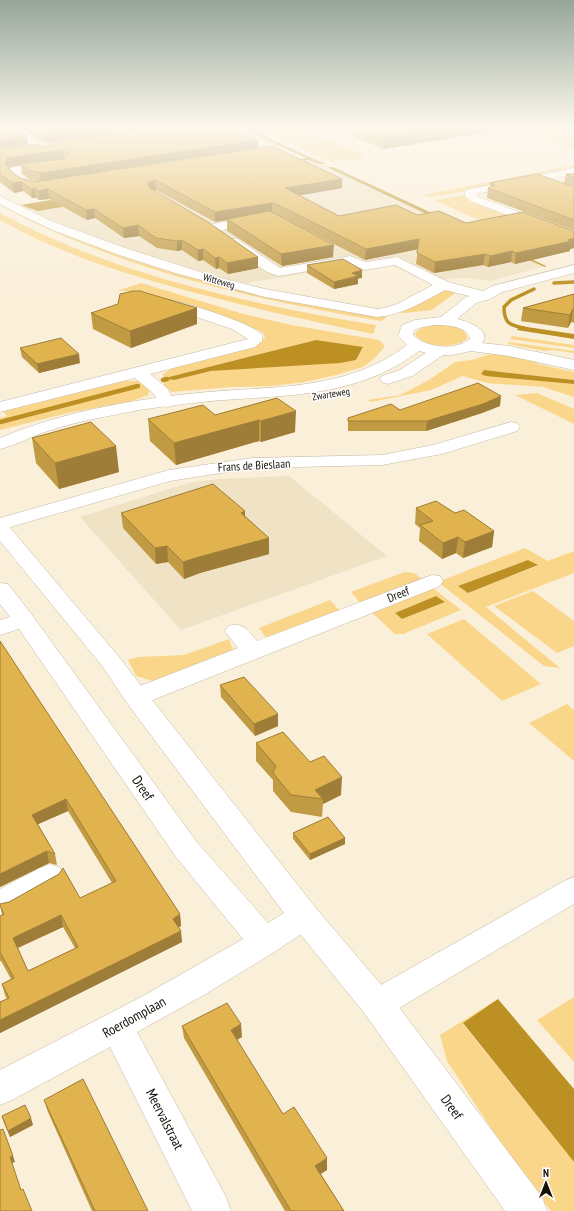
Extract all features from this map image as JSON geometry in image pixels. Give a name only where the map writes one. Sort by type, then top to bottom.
[{"type":"street","points":[[23,183],[27,186],[32,187],[48,186]]},
{"type":"street","points":[[515,183],[470,192],[471,196],[474,199],[574,236]]},
{"type":"street","points":[[547,183],[554,185]]},
{"type":"street","name":"Witteweg","points":[[0,199],[25,213],[61,229],[130,254],[229,284],[282,297],[378,313],[402,307],[443,285]]},
{"type":"street","points":[[213,228],[272,217]]},
{"type":"street","points":[[200,221],[213,228],[272,269],[279,272],[350,260]]},
{"type":"street","points":[[337,252],[350,260],[365,266],[397,261],[443,285],[486,296]]},
{"type":"street","points":[[445,321],[471,300],[486,296],[497,289],[540,277],[552,276],[574,268]]},
{"type":"street","points":[[466,326],[485,303],[486,296]]},
{"type":"street","points":[[0,407],[250,344],[255,340],[255,336],[237,326],[172,304]]},
{"type":"street","points":[[474,343],[477,334],[473,330],[466,326],[445,321],[424,322],[407,328],[405,336],[407,340],[417,345],[440,350],[452,350],[474,343],[574,359]]},
{"type":"street","points":[[474,343],[574,365]]},
{"type":"street","name":"Zwarteweg","points":[[0,444],[30,432],[96,413],[211,396],[329,385],[359,378],[392,364],[417,345]]},
{"type":"street","name":"Zwarteweg","points":[[211,396],[305,398],[338,394],[367,387],[406,373],[440,350]]},
{"type":"street","points":[[139,373],[161,391],[166,402]]},
{"type":"street","name":"Frans de Bieslaan","points":[[0,524],[169,476],[252,463],[373,461],[410,456],[436,450],[511,426]]},
{"type":"street","name":"Zwarteweg","points":[[0,436],[12,433],[30,432]]},
{"type":"street","name":"Dreef","points":[[0,528],[111,662],[136,697],[304,916],[377,1004],[528,1211]]},
{"type":"street","name":"Dreef","points":[[136,697],[432,581]]},
{"type":"street","name":"Dreef","points":[[0,589],[24,620],[186,849],[265,942]]},
{"type":"street","points":[[0,628],[24,620]]},
{"type":"street","points":[[236,631],[253,651]]},
{"type":"street","points":[[0,903],[50,876]]},
{"type":"street","points":[[377,1004],[574,889]]},
{"type":"street","points":[[265,942],[304,916]]},
{"type":"street","name":"Roerdomplaan","points":[[0,1088],[117,1027],[265,942]]},
{"type":"street","name":"Meervalstraat","points":[[117,1027],[212,1211]]},
{"type":"shaded area","points":[[157,183],[173,183],[142,191],[144,193],[38,211],[21,205]]},
{"type":"shaded area","points":[[162,183],[363,183],[545,266],[490,281],[471,278],[454,278],[428,283],[393,266],[357,272],[346,267],[246,283],[221,278],[119,246],[44,217],[21,206]]},
{"type":"shaded area","points":[[360,183],[366,183],[546,266],[545,267]]},
{"type":"shaded area","points":[[485,183],[508,183],[465,192],[432,197],[422,195]]},
{"type":"shaded area","points":[[466,195],[574,238],[519,238],[434,200]]},
{"type":"shaded area","points":[[0,202],[140,260],[387,317],[381,321],[283,303],[186,279],[91,247],[0,205]]},
{"type":"shaded area","points":[[0,213],[44,235],[89,254],[183,284],[231,297],[328,317],[376,325],[373,334],[246,306],[151,281],[74,255],[24,233],[0,220]]},
{"type":"shaded area","points":[[141,283],[240,313],[291,325],[379,340],[385,346],[374,359],[363,367],[305,382],[271,386],[232,387],[172,392],[163,385],[163,374],[174,367],[255,344],[262,341],[265,337],[262,332],[236,321],[143,291],[117,291]],"holes":[[[316,340],[363,348],[356,360],[211,371],[174,380],[168,379],[169,377]]]},
{"type":"shaded area","points":[[443,290],[451,290],[455,293],[432,310],[404,313],[395,312]]},
{"type":"shaded area","points":[[447,325],[456,327],[464,331],[467,335],[467,339],[448,346],[441,346],[427,343],[416,336],[415,333],[424,326]]},
{"type":"shaded area","points":[[520,326],[574,334],[574,339],[517,330]]},
{"type":"shaded area","points":[[512,336],[574,345],[574,348],[510,339]]},
{"type":"shaded area","points":[[316,340],[363,347],[356,360],[340,363],[211,371],[174,380],[167,379],[169,377]]},
{"type":"shaded area","points":[[509,342],[574,351],[574,353],[554,350],[545,351],[508,344]]},
{"type":"shaded area","points":[[494,353],[536,361],[538,364],[574,372],[574,380],[484,370],[481,374],[574,384],[574,397],[543,387],[487,383],[463,376],[431,390],[371,402],[368,400],[400,395],[429,380],[455,362],[472,360]]},
{"type":"shaded area","points":[[484,370],[574,380],[574,384],[486,376],[481,374]]},
{"type":"shaded area","points":[[125,381],[143,381],[150,388],[148,395],[132,401],[68,413],[0,430],[0,418],[7,416],[2,410]]},
{"type":"shaded area","points":[[537,393],[574,409],[574,424],[515,395]]},
{"type":"shaded area","points":[[289,476],[387,556],[181,630],[80,517],[188,483],[218,479]]},
{"type":"shaded area","points":[[525,548],[548,561],[574,551],[574,573],[486,607],[560,668],[544,666],[438,582]],"holes":[[[528,560],[537,566],[468,593],[458,586]]]},
{"type":"shaded area","points":[[528,560],[538,565],[468,593],[458,586]]},
{"type":"shaded area","points":[[405,572],[414,573],[422,579],[360,603],[351,592]]},
{"type":"shaded area","points":[[429,585],[461,610],[403,634],[395,634],[368,609]],"holes":[[[436,596],[445,602],[402,619],[395,613]]]},
{"type":"shaded area","points":[[533,591],[574,621],[574,646],[557,653],[494,606]]},
{"type":"shaded area","points":[[436,596],[445,602],[402,619],[395,613]]},
{"type":"shaded area","points":[[330,600],[340,611],[268,640],[259,628]]},
{"type":"shaded area","points":[[464,619],[541,684],[502,701],[427,634]]},
{"type":"shaded area","points":[[229,639],[234,652],[156,682],[136,676],[128,660],[138,657],[184,655]]},
{"type":"shaded area","points":[[567,704],[574,710],[574,761],[529,723]]},
{"type":"shaded area","points":[[574,997],[574,1062],[537,1020]]},
{"type":"shaded area","points":[[498,999],[463,1024],[574,1162],[574,1211],[551,1211],[521,1174],[447,1061],[440,1035]]},
{"type":"shaded area","points":[[498,999],[574,1089],[574,1162],[463,1023]]},
{"type":"building","points":[[23,183],[149,183],[148,185],[150,188],[208,222],[258,257],[227,263],[219,257],[215,258],[203,249],[198,250],[182,240],[177,241],[156,238],[138,225],[123,228],[94,209],[86,210],[48,189],[38,191],[35,188],[31,189]]},
{"type":"building","points":[[160,183],[320,183],[285,188],[339,216],[396,205],[417,215],[439,211],[466,223],[523,212],[574,231],[574,238],[568,240],[572,241],[516,253],[512,251],[490,256],[485,254],[435,262],[417,253],[419,239],[366,249],[272,203],[215,212]]},
{"type":"building","points":[[490,183],[561,183],[574,187],[574,220],[488,188],[495,185]]},
{"type":"building","points":[[270,211],[334,245],[281,254],[227,219]]},
{"type":"building","points":[[343,259],[362,270],[352,273],[358,276],[334,282],[307,265]]},
{"type":"building","points":[[140,291],[197,308],[130,331],[91,313],[118,304],[120,294]]},
{"type":"building","points":[[574,294],[574,309],[570,315],[523,308]]},
{"type":"building","points":[[61,338],[79,354],[37,364],[20,348]]},
{"type":"building","points":[[478,383],[501,396],[483,404],[427,421],[348,421],[348,418],[391,404],[400,410]]},
{"type":"building","points":[[277,398],[296,411],[174,443],[148,419],[203,405],[215,415]]},
{"type":"building","points":[[91,422],[116,446],[55,463],[32,438]]},
{"type":"building","points":[[213,484],[245,511],[241,513],[269,538],[183,562],[167,546],[155,548],[121,513]]},
{"type":"building","points":[[436,501],[455,513],[464,510],[494,531],[465,542],[458,537],[443,543],[420,525],[433,521],[416,508]]},
{"type":"building","points":[[0,641],[180,914],[173,919],[181,931],[0,1020],[0,1002],[9,998],[2,984],[14,978],[0,952],[0,916],[4,914],[0,904],[9,902],[59,874],[63,868],[80,898],[116,881],[66,799],[32,815],[55,854],[47,851],[0,874]],"holes":[[[61,915],[78,947],[28,971],[13,938]]]},
{"type":"building","points":[[244,677],[278,714],[254,724],[220,685]]},
{"type":"building","points":[[283,732],[310,762],[324,756],[342,777],[315,790],[323,799],[291,795],[273,773],[276,766],[256,743]]},
{"type":"building","points":[[328,817],[345,838],[310,854],[293,833]]},
{"type":"building","points":[[227,1003],[241,1024],[231,1030],[283,1114],[294,1107],[327,1158],[315,1166],[344,1211],[291,1211],[182,1026]]},
{"type":"building","points":[[83,1079],[148,1211],[95,1211],[44,1100]]},
{"type":"building","points":[[25,1105],[31,1118],[8,1131],[2,1116]]},
{"type":"building","points":[[3,1129],[13,1156],[10,1157],[21,1190],[23,1189],[32,1211],[0,1211],[0,1130]]},
{"type":"waterway","points":[[554,283],[574,282]]},
{"type":"waterway","points":[[527,329],[513,325],[507,321],[504,313],[504,307],[511,300],[534,289]]},
{"type":"waterway","points":[[163,380],[167,379]]},
{"type":"waterway","points":[[0,422],[138,386]]}]
